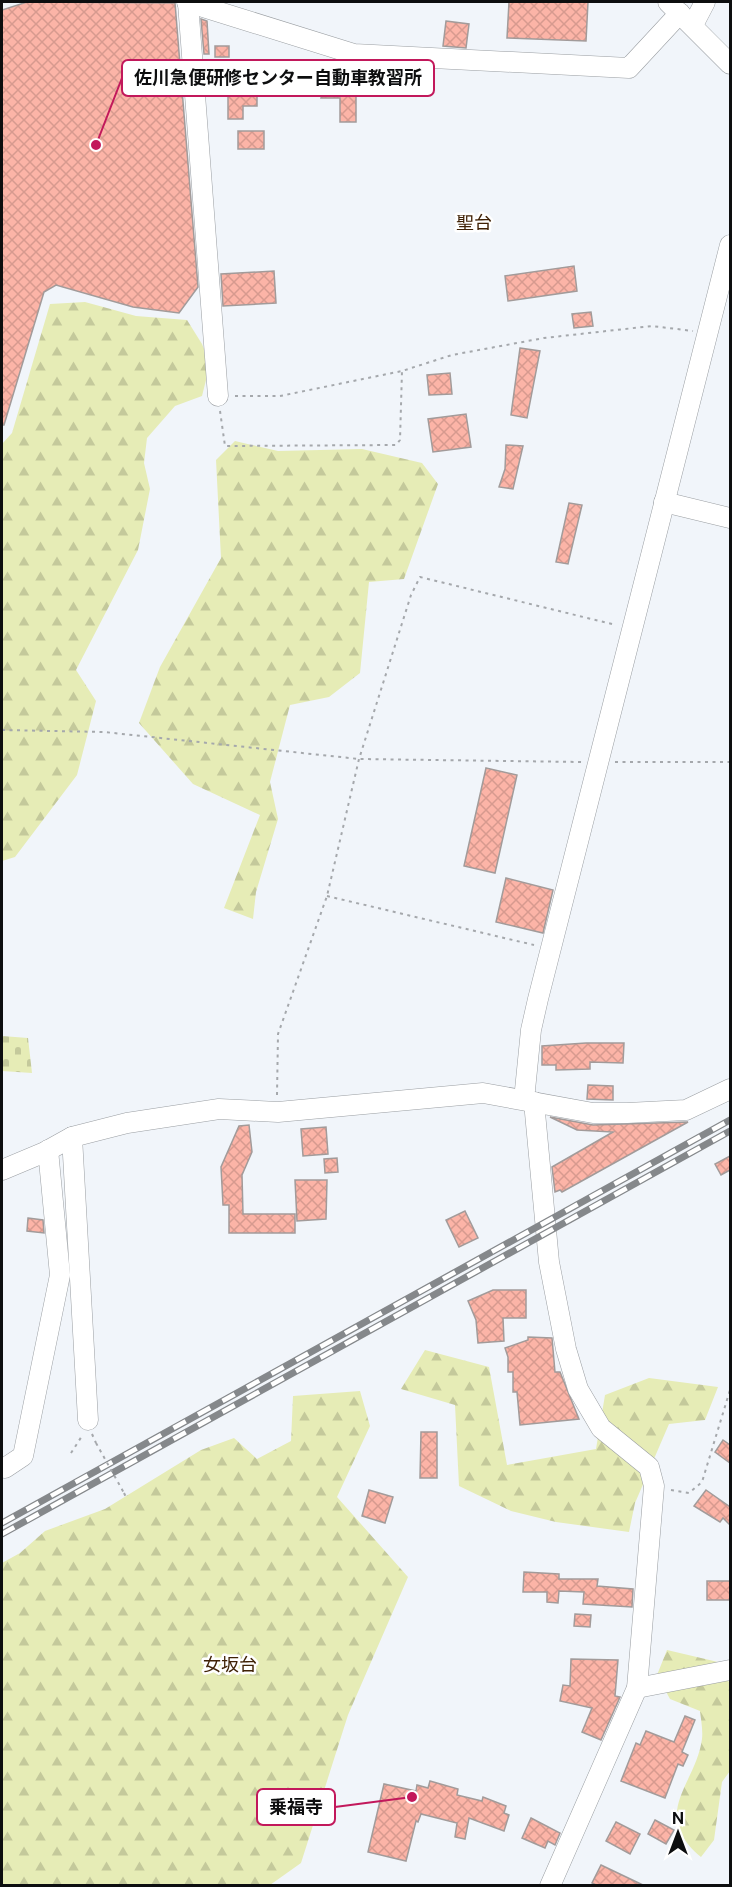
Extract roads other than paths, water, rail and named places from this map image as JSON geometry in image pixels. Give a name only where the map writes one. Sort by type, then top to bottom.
[{"type":"street","points":[[218,396],[188,2],[354,54],[377,57],[629,68],[680,13],[705,2]]},
{"type":"street","points":[[680,13],[730,64]]},
{"type":"street","points":[[550,1886],[637,1688],[654,1486],[649,1467],[601,1428],[578,1389],[566,1349],[549,1262],[529,1101],[531,1030],[730,245]]},
{"type":"street","points":[[664,502],[730,518]]},
{"type":"street","points":[[2,1170],[72,1137],[128,1123],[219,1109],[278,1112],[483,1093],[593,1113],[686,1110],[730,1089]]},
{"type":"street","points":[[72,1137],[89,1428]]},
{"type":"street","points":[[5,1468],[23,1456],[60,1275],[48,1150]]},
{"type":"street","points":[[637,1688],[730,1670]]},
{"type":"railway","points":[[2,1523],[730,1120]]},
{"type":"railway","points":[[2,1534],[730,1131]]},
{"type":"place","name":"佐川急便研修センター自動車教習所","points":[[96,145]]},
{"type":"place","name":"乗福寺","points":[[412,1797]]},
{"type":"district","name":"聖台","points":[[474,222]]},
{"type":"district","name":"女坂台","points":[[230,1664]]}]
